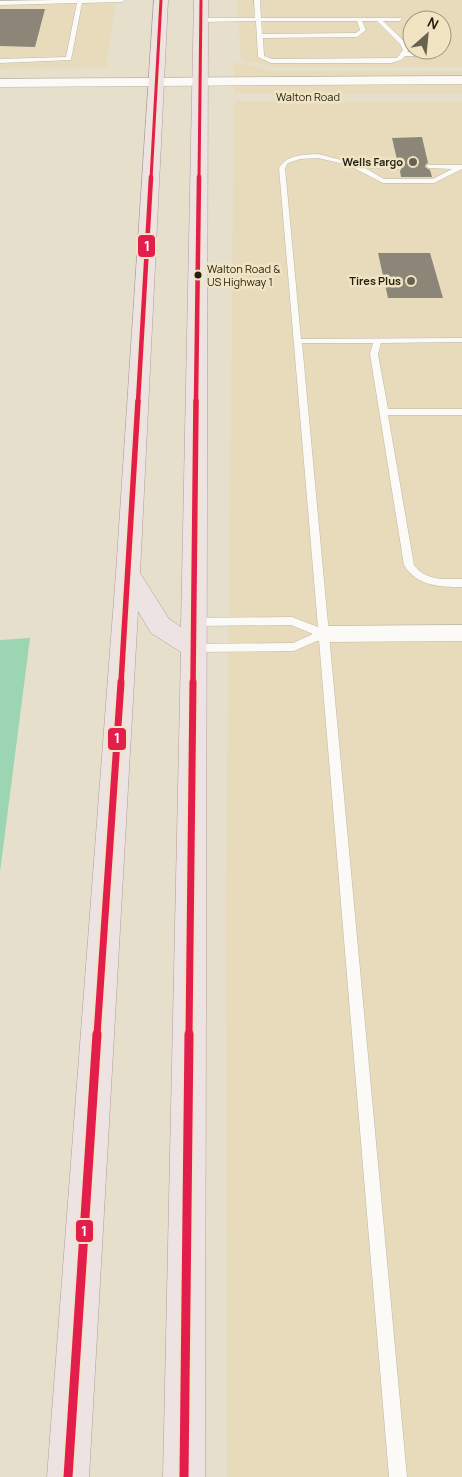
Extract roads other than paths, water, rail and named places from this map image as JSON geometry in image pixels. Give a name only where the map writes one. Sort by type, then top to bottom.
[{"type":"main road","points":[[68,1477],[160,95],[161,0]]},
{"type":"main road","points":[[184,1477],[201,0]]},
{"type":"main road","name":"Walton Road","points":[[160,95],[200,81],[462,80]]},
{"type":"main road","points":[[0,83],[160,95],[218,97]]},
{"type":"main road","points":[[128,573],[160,626],[194,635]]},
{"type":"street","points":[[323,634],[462,633]]},
{"type":"lane","points":[[0,4],[122,0]]},
{"type":"lane","points":[[257,0],[261,58],[271,61],[391,61],[402,56]]},
{"type":"lane","points":[[0,60],[69,59],[80,1]]},
{"type":"lane","points":[[260,36],[357,35],[363,30],[359,19]]},
{"type":"lane","points":[[378,19],[402,42]]},
{"type":"lane","points":[[201,20],[400,19]]},
{"type":"lane","points":[[398,1477],[282,168],[286,162],[299,157],[318,156],[353,164],[399,167]]},
{"type":"lane","points":[[353,164],[383,181],[434,181],[461,167]]},
{"type":"lane","points":[[429,166],[461,167]]},
{"type":"lane","points":[[297,342],[462,340]]},
{"type":"lane","points":[[378,341],[374,354],[409,566],[413,574],[425,580],[443,583],[462,583]]},
{"type":"lane","points":[[383,412],[462,412]]},
{"type":"lane","points":[[194,635],[292,621],[323,634]]},
{"type":"lane","points":[[194,635],[294,648],[323,634]]},
{"type":"place","name":"Wells Fargo","points":[[413,162]]},
{"type":"place","name":"Walton Road & US Highway 1","points":[[198,275]]},
{"type":"place","name":"Tires Plus","points":[[411,281]]}]
